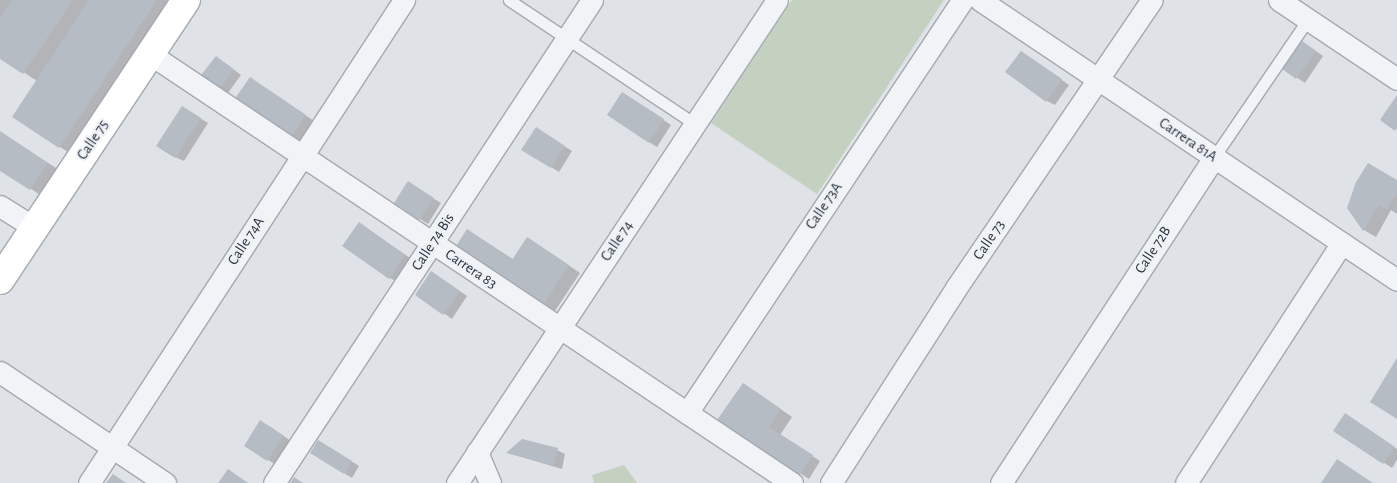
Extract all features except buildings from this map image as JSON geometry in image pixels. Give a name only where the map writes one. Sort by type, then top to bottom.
[{"type":"street","name":"Calle 75","points":[[0,280],[186,0]]},
{"type":"street","name":"Calle 74A","points":[[88,483],[404,0]]},
{"type":"street","name":"Calle 74 Bis","points":[[274,483],[592,0]]},
{"type":"street","name":"Calle 74","points":[[457,483],[777,0]]},
{"type":"street","name":"Calle 73A","points":[[687,413],[962,0]]},
{"type":"street","name":"Carrera 81A","points":[[980,0],[1397,280]]},
{"type":"street","name":"Calle 73","points":[[831,483],[962,280],[1152,0]]},
{"type":"street","points":[[1279,0],[1397,79]]},
{"type":"street","name":"Carrera 83","points":[[150,54],[792,483]]},
{"type":"street","name":"Calle 72B","points":[[1001,483],[1214,157]]},
{"type":"street","points":[[0,206],[35,228]]},
{"type":"street","points":[[1186,483],[1342,243]]},
{"type":"street","points":[[0,372],[165,483]]},
{"type":"street","points":[[477,452],[490,483]]},
{"type":"lane","points":[[509,0],[695,124]]},
{"type":"lane","name":"Calle 72B","points":[[1214,157],[1308,19]]},
{"type":"green space","points":[[792,0],[944,0],[817,194],[711,123]]},
{"type":"green space","points":[[624,465],[637,483],[594,483],[592,475]]}]
